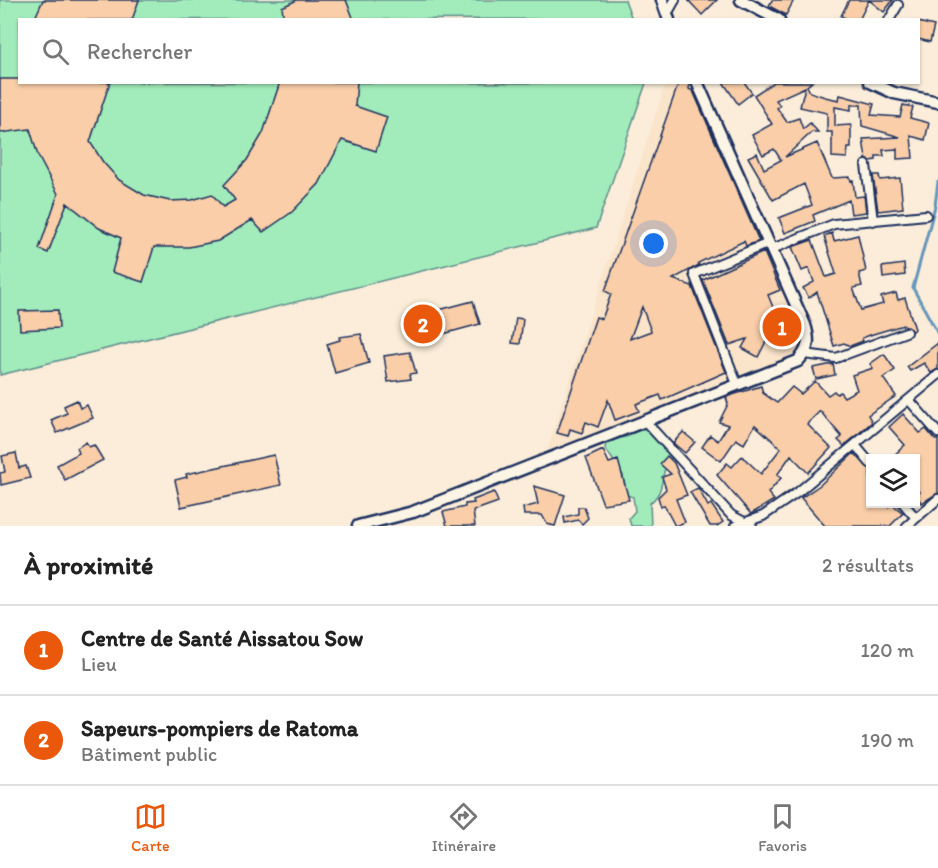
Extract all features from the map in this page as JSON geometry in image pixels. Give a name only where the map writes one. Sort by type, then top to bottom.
[{"type":"street","points":[[662,0],[668,17]]},
{"type":"street","points":[[668,17],[675,0]]},
{"type":"street","points":[[741,0],[775,18]]},
{"type":"street","points":[[890,18],[898,4]]},
{"type":"street","points":[[358,526],[376,524],[413,512],[798,361],[804,354],[809,338],[805,325],[699,84]]},
{"type":"street","points":[[874,84],[894,93],[938,102]]},
{"type":"street","points":[[866,165],[873,221]]},
{"type":"street","points":[[737,384],[694,274],[834,224],[926,215]]},
{"type":"street","points":[[804,354],[836,358],[906,332]]},
{"type":"street","points":[[739,524],[763,516],[798,492],[938,375]]},
{"type":"street","points":[[909,400],[938,433]]},
{"type":"street","points":[[644,420],[739,524],[752,526]]},
{"type":"street","points":[[855,445],[866,459]]},
{"type":"street","points":[[907,526],[938,499]]},
{"type":"street","points":[[907,508],[915,517]]},
{"type":"shaded area","points":[[666,84],[695,84],[804,336],[802,349],[791,357],[547,451]]},
{"type":"green space","points":[[0,0],[625,0],[632,18],[18,18],[18,84],[646,84],[596,228],[0,375]]},
{"type":"green space","points":[[636,427],[651,427],[675,454],[669,460],[656,497],[650,503],[651,526],[631,526],[629,518],[635,511],[633,497],[627,495],[623,475],[605,448],[607,441],[629,436]]},
{"type":"building","points":[[43,0],[139,0],[133,18],[35,18]]},
{"type":"building","points":[[297,0],[346,0],[353,18],[284,18],[282,7]]},
{"type":"building","points":[[688,0],[717,0],[702,15]]},
{"type":"building","points":[[772,0],[794,0],[786,15],[769,6]]},
{"type":"building","points":[[849,0],[869,0],[860,18],[841,16]]},
{"type":"building","points":[[869,0],[893,0],[884,12]]},
{"type":"building","points":[[920,22],[934,26],[930,42],[920,40]]},
{"type":"building","points":[[0,79],[18,79],[18,84],[109,84],[90,142],[119,180],[144,195],[170,201],[192,200],[212,194],[223,207],[235,200],[224,185],[247,160],[263,133],[279,84],[357,84],[355,106],[387,117],[376,151],[342,140],[319,184],[292,212],[263,232],[252,220],[218,241],[189,247],[154,247],[143,282],[112,272],[121,238],[99,228],[67,203],[48,253],[39,249],[58,194],[38,156],[30,129],[0,133]]},
{"type":"building","points":[[678,84],[690,84],[689,89],[693,91],[759,241],[746,246],[744,241],[698,263],[699,265],[673,279],[692,286],[726,372],[662,400],[660,395],[636,404],[639,411],[615,420],[608,400],[598,427],[586,422],[582,433],[570,429],[568,436],[557,433],[596,317],[602,319],[611,294],[605,291]],"holes":[[[642,307],[651,331],[630,339]]]},
{"type":"building","points":[[724,84],[745,84],[752,93],[738,104]]},
{"type":"building","points":[[771,84],[810,84],[807,86],[810,92],[825,97],[839,100],[840,95],[874,104],[871,115],[900,117],[903,105],[913,107],[910,118],[929,123],[925,140],[911,136],[913,158],[897,159],[897,149],[883,150],[884,156],[876,156],[876,160],[870,161],[866,159],[863,139],[900,137],[862,126],[861,105],[851,105],[851,110],[835,107],[835,126],[851,125],[851,148],[848,148],[847,158],[832,157],[832,132],[827,132],[827,113],[800,107],[805,87],[776,100],[780,106],[777,108],[787,122],[799,118],[803,129],[810,123],[818,132],[812,132],[785,157],[817,143],[832,178],[850,177],[851,181],[853,180],[855,197],[864,196],[866,212],[851,214],[849,200],[813,215],[815,221],[785,233],[779,218],[812,205],[804,184],[773,200],[748,157],[757,153],[764,169],[781,160],[774,149],[763,155],[752,135],[772,124],[754,95]]},
{"type":"building","points":[[873,175],[879,175],[880,180],[900,178],[903,208],[878,211]]},
{"type":"building","points":[[832,233],[834,241],[858,235],[866,271],[859,273],[862,286],[853,288],[861,310],[883,304],[881,297],[896,293],[898,300],[905,298],[915,329],[912,331],[903,325],[862,338],[863,341],[850,346],[844,343],[834,346],[817,292],[809,298],[803,288],[814,282],[809,268],[802,271],[792,247],[812,240],[826,277],[836,274],[824,236]]},
{"type":"building","points":[[764,252],[780,290],[768,295],[777,317],[787,313],[796,332],[777,341],[772,330],[758,357],[742,348],[747,339],[729,345],[703,280]]},
{"type":"building","points":[[904,264],[905,275],[883,278],[882,267]]},
{"type":"building","points":[[473,301],[480,324],[443,334],[441,328],[427,332],[429,337],[420,340],[412,317]]},
{"type":"building","points":[[58,310],[59,328],[20,330],[19,311]]},
{"type":"building","points":[[516,318],[523,319],[520,344],[512,343]]},
{"type":"building","points":[[361,334],[369,363],[335,373],[327,344],[340,340],[339,337]]},
{"type":"building","points":[[938,343],[938,369],[931,373],[924,363],[910,371],[907,367]]},
{"type":"building","points":[[410,352],[416,373],[410,374],[411,379],[388,382],[384,356]]},
{"type":"building","points":[[884,354],[895,370],[883,378],[896,396],[868,415],[872,422],[844,446],[838,440],[842,437],[820,411],[807,424],[831,448],[808,473],[791,455],[777,475],[781,478],[768,493],[774,500],[751,514],[717,475],[727,463],[732,467],[742,456],[761,474],[781,448],[755,425],[744,444],[736,439],[721,461],[702,447],[710,435],[718,441],[728,425],[719,422],[728,404],[726,397],[761,386],[763,393],[777,403],[792,387],[801,394],[815,381],[828,395],[834,391],[837,394],[840,392],[844,397],[857,390],[852,375],[873,368],[870,364]]},
{"type":"building","points":[[833,364],[835,375],[816,379],[813,368]]},
{"type":"building","points":[[77,400],[80,408],[87,405],[93,418],[57,433],[51,420],[67,413],[64,406]]},
{"type":"building","points":[[903,414],[920,433],[926,429],[935,440],[938,439],[938,493],[922,503],[920,501],[920,454],[895,454],[905,445],[889,427]]},
{"type":"building","points":[[683,432],[695,442],[685,453],[673,443]]},
{"type":"building","points":[[86,442],[89,447],[94,445],[103,460],[65,480],[57,465],[79,453],[77,448]]},
{"type":"building","points":[[603,450],[609,463],[618,460],[629,500],[603,504],[586,458]]},
{"type":"building","points":[[16,453],[19,468],[26,466],[30,478],[1,485],[0,473],[5,472],[2,456]]},
{"type":"building","points":[[854,453],[866,465],[866,508],[897,508],[903,513],[890,526],[825,526],[801,498],[820,485]]},
{"type":"building","points":[[274,455],[281,485],[181,507],[175,480],[187,477],[186,474]]},
{"type":"building","points":[[667,456],[674,463],[687,495],[676,499],[685,522],[675,526],[664,505],[661,507],[658,497],[666,489],[662,477],[671,474],[660,464]]},
{"type":"building","points":[[534,486],[565,495],[555,526],[547,524],[542,515],[524,515],[523,508],[538,504]]},
{"type":"building","points":[[698,488],[708,506],[711,504],[723,522],[717,526],[710,526],[690,492]]},
{"type":"building","points":[[494,492],[498,502],[473,511],[475,526],[447,526],[443,512],[465,507],[465,504],[474,503],[473,500]]},
{"type":"building","points":[[578,507],[584,507],[588,518],[582,524],[578,520],[565,523],[564,517],[578,514]]},
{"type":"waterway","points":[[938,182],[935,206],[913,288],[938,334]]},
{"type":"place","name":"Sapeurs-pompiers de Ratoma","points":[[423,324]]},
{"type":"place","name":"Centre de Santé Aissatou Sow","points":[[782,327]]}]
